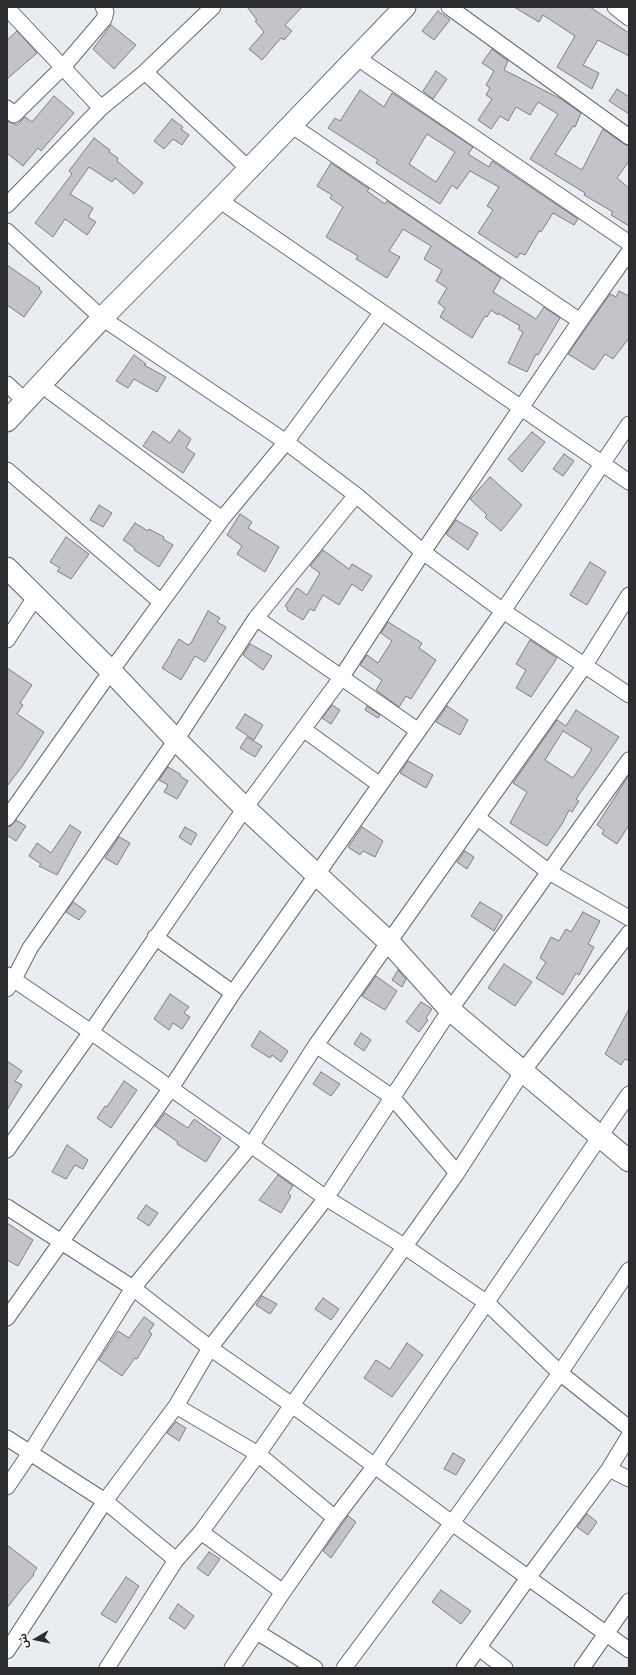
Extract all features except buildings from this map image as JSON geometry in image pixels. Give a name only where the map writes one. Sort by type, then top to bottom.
[{"type":"street","points":[[7,108],[14,115],[63,67],[104,19],[106,12],[103,7]]},
{"type":"street","points":[[7,205],[101,108],[144,72],[213,7]]},
{"type":"street","points":[[449,7],[629,137]]},
{"type":"street","points":[[615,7],[629,18]]},
{"type":"street","points":[[7,8],[101,108]]},
{"type":"street","points":[[7,421],[102,318],[292,125],[402,8]]},
{"type":"street","points":[[356,57],[629,243]]},
{"type":"street","points":[[144,72],[249,169]]},
{"type":"street","points":[[292,125],[580,321]]},
{"type":"street","points":[[219,200],[629,482]]},
{"type":"street","points":[[7,231],[102,318],[286,442],[356,495],[423,552],[503,611],[629,695]]},
{"type":"street","points":[[7,1150],[91,1032],[245,808],[341,678],[423,552],[580,321],[629,252]]},
{"type":"street","points":[[7,818],[111,671],[222,519],[286,442],[382,312]]},
{"type":"street","points":[[7,384],[26,402]]},
{"type":"street","points":[[40,384],[222,519]]},
{"type":"street","points":[[7,1318],[171,1088],[233,993],[380,785],[417,730],[503,611],[603,465],[629,424]]},
{"type":"street","points":[[7,470],[162,602]]},
{"type":"street","points":[[356,495],[256,618],[176,740],[30,948],[9,981],[91,1032],[252,1144],[326,1198],[404,1246],[487,1303],[560,1373],[629,1428]]},
{"type":"street","points":[[7,568],[111,671],[176,740],[245,808],[389,942],[450,1010],[629,1161]]},
{"type":"street","points":[[7,1487],[30,1453],[133,1288],[252,1144],[316,1045],[585,665],[629,595]]},
{"type":"street","points":[[7,640],[36,596]]},
{"type":"street","points":[[256,618],[417,730]]},
{"type":"street","points":[[303,729],[380,785]]},
{"type":"street","points":[[7,1651],[105,1501],[176,1406],[210,1348],[326,1198],[450,1010],[629,760]]},
{"type":"street","points":[[478,818],[549,872],[629,918]]},
{"type":"street","points":[[107,1668],[176,1560],[201,1532],[258,1454],[457,1173],[523,1071],[629,933]]},
{"type":"street","points":[[155,937],[233,993]]},
{"type":"street","points":[[316,1045],[392,1097],[457,1173]]},
{"type":"street","points":[[232,1668],[335,1518],[374,1467],[629,1094]]},
{"type":"street","points":[[7,1207],[133,1288],[210,1348],[292,1405],[374,1467],[629,1650]]},
{"type":"street","points":[[344,1668],[452,1523],[560,1373],[629,1270]]},
{"type":"street","points":[[176,1406],[258,1454],[335,1518]]},
{"type":"street","points":[[464,1668],[528,1578],[609,1469],[629,1436]]},
{"type":"street","points":[[7,1438],[105,1501],[176,1560]]},
{"type":"street","points":[[609,1469],[629,1479]]},
{"type":"street","points":[[201,1532],[283,1592]]},
{"type":"street","points":[[582,1668],[629,1601]]},
{"type":"street","points":[[257,1632],[315,1668]]},
{"type":"street","points":[[479,1648],[505,1668]]}]
